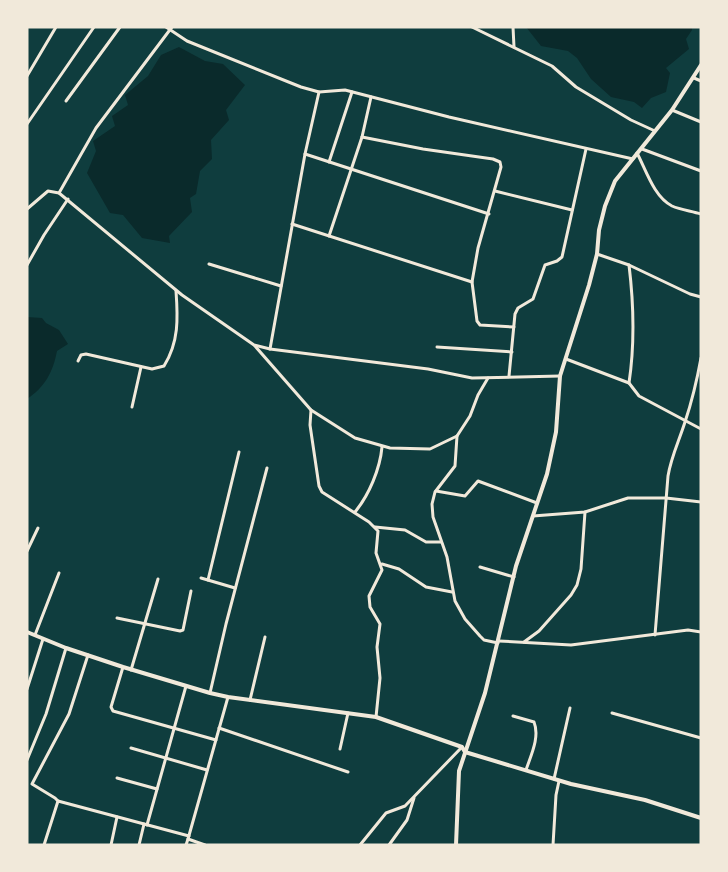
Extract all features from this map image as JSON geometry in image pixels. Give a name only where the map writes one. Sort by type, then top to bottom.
[{"type":"street","points":[[27,76],[55,27]]},
{"type":"street","points":[[27,124],[94,27]]},
{"type":"street","points":[[66,101],[120,27]]},
{"type":"street","points":[[472,27],[552,66],[576,87],[631,120],[656,131]]},
{"type":"street","points":[[513,27],[514,46]]},
{"type":"street","points":[[59,193],[96,128],[169,28],[187,41],[300,87],[319,92],[332,90],[352,92],[633,159]]},
{"type":"street","points":[[456,845],[459,771],[474,728],[514,577],[552,453],[560,376],[597,254],[599,230],[605,206],[615,181],[672,110],[701,65]]},
{"type":"street","points":[[694,78],[701,81]]},
{"type":"street","points":[[270,349],[305,154],[319,92]]},
{"type":"street","points":[[329,162],[352,92]]},
{"type":"street","points":[[329,236],[362,136],[371,97]]},
{"type":"street","points":[[672,110],[701,122]]},
{"type":"street","points":[[362,136],[498,161],[501,167],[478,248],[472,282],[477,321],[480,325],[514,327]]},
{"type":"street","points":[[509,377],[518,308],[533,299],[545,265],[562,257],[586,149]]},
{"type":"street","points":[[642,149],[701,171]]},
{"type":"street","points":[[637,153],[658,194],[673,207],[701,214]]},
{"type":"street","points":[[305,154],[489,214]]},
{"type":"street","points":[[27,209],[48,191],[59,193],[68,199],[176,291],[254,345],[312,410],[355,438],[382,447],[430,449],[457,436]]},
{"type":"street","points":[[495,192],[572,210]]},
{"type":"street","points":[[27,266],[68,199]]},
{"type":"street","points":[[292,224],[472,282]]},
{"type":"street","points":[[597,254],[701,297]]},
{"type":"street","points":[[209,264],[281,286]]},
{"type":"street","points":[[628,266],[633,302],[634,336],[629,383]]},
{"type":"street","points":[[78,361],[81,355],[86,354],[141,367],[161,369],[169,359],[178,331],[176,291]]},
{"type":"street","points":[[254,345],[428,369],[472,378],[560,376]]},
{"type":"street","points":[[437,347],[512,352]]},
{"type":"street","points":[[655,635],[666,498],[672,455],[697,382],[701,358]]},
{"type":"street","points":[[566,359],[629,383],[639,396],[701,429]]},
{"type":"street","points":[[132,407],[141,367]]},
{"type":"street","points":[[488,378],[470,416],[457,436],[454,468],[436,491],[432,504],[433,517],[447,557],[452,592],[459,609],[474,630],[484,640],[572,645],[688,630],[701,632]]},
{"type":"street","points":[[312,410],[310,425],[319,486],[322,492],[355,512],[378,531],[376,553],[382,570],[369,596],[370,607],[380,624],[377,647],[380,678],[376,717]]},
{"type":"street","points":[[355,512],[373,480],[382,447]]},
{"type":"street","points":[[208,580],[239,452]]},
{"type":"street","points":[[210,693],[267,468]]},
{"type":"street","points":[[436,491],[465,496],[478,481],[537,503]]},
{"type":"street","points":[[533,516],[585,512],[627,498],[666,498],[701,502]]},
{"type":"street","points":[[524,642],[539,632],[577,585],[581,569],[585,512]]},
{"type":"street","points":[[375,527],[405,530],[426,542],[441,542]]},
{"type":"street","points":[[27,551],[38,528]]},
{"type":"street","points":[[380,564],[399,569],[426,586],[452,592]]},
{"type":"street","points":[[480,567],[514,577]]},
{"type":"street","points":[[35,635],[59,573]]},
{"type":"street","points":[[201,578],[235,588]]},
{"type":"street","points":[[131,670],[158,579]]},
{"type":"street","points":[[117,618],[144,625],[183,630],[191,591]]},
{"type":"street","points":[[28,634],[131,670],[210,693],[376,717],[462,747],[465,752],[556,780],[645,800],[701,818]]},
{"type":"street","points":[[250,700],[265,637]]},
{"type":"street","points":[[27,689],[43,638]]},
{"type":"street","points":[[27,760],[46,714],[66,648]]},
{"type":"street","points":[[88,655],[69,714],[32,784],[58,801],[188,837],[205,845]]},
{"type":"street","points":[[123,667],[111,707],[113,711],[216,740]]},
{"type":"street","points":[[139,845],[186,686]]},
{"type":"street","points":[[186,845],[228,697]]},
{"type":"street","points":[[553,845],[556,780],[570,708]]},
{"type":"street","points":[[340,749],[348,713]]},
{"type":"street","points":[[612,713],[701,738]]},
{"type":"street","points":[[513,716],[534,722],[536,728],[537,735],[526,770]]},
{"type":"street","points":[[219,728],[348,772]]},
{"type":"street","points":[[360,845],[387,813],[405,806],[462,747]]},
{"type":"street","points":[[131,748],[207,770]]},
{"type":"street","points":[[117,778],[157,789]]},
{"type":"street","points":[[389,845],[407,820],[414,797]]},
{"type":"street","points":[[44,845],[58,801]]},
{"type":"street","points":[[111,845],[117,817]]},
{"type":"water","points":[[526,27],[692,27],[692,30],[686,39],[689,49],[666,68],[670,73],[666,92],[651,98],[642,108],[634,102],[611,97],[591,79],[577,58],[568,51],[541,46]]},
{"type":"water","points":[[179,47],[205,61],[223,64],[245,85],[226,110],[229,120],[211,140],[212,159],[200,171],[196,194],[190,198],[192,212],[169,236],[170,243],[142,238],[123,215],[110,213],[87,173],[96,151],[93,141],[115,126],[112,116],[128,105],[125,95],[148,76],[161,55]]},
{"type":"water","points":[[27,317],[42,318],[59,330],[68,344],[57,351],[47,378],[27,399]]}]
